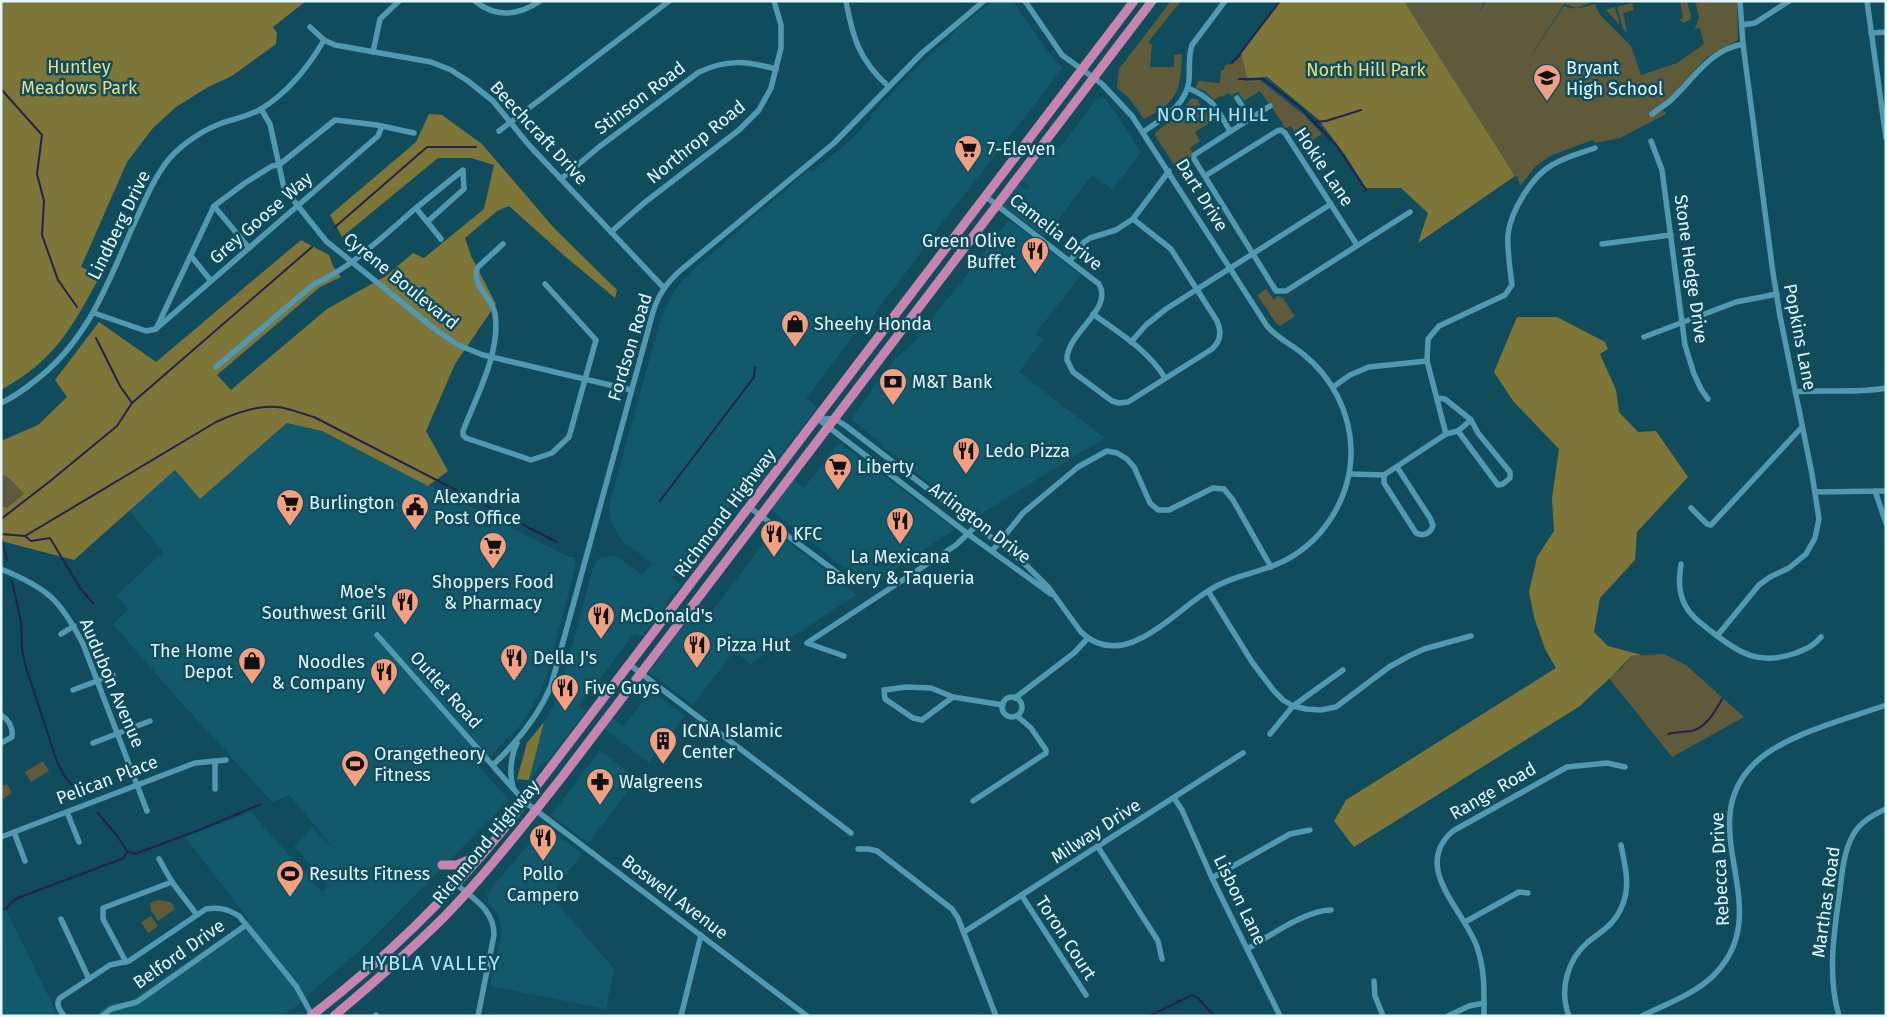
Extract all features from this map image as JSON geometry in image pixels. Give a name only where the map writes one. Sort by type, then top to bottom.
[{"type":"highway","name":"Richmond Highway","points":[[312,1015],[405,935],[456,884],[488,848],[630,665],[1134,1]]},
{"type":"highway","name":"Richmond Highway","points":[[334,1016],[405,954],[466,893],[536,810],[1152,1]]},
{"type":"highway","points":[[442,866],[455,865],[467,861],[477,857],[488,848]]},
{"type":"street","points":[[373,52],[380,19],[399,1]]},
{"type":"street","points":[[475,1],[493,12],[508,14],[528,9],[540,1]]},
{"type":"street","points":[[499,131],[668,1]]},
{"type":"street","name":"Northrop Road","points":[[611,232],[644,203],[751,120],[766,97],[781,48],[782,31],[774,1]]},
{"type":"street","points":[[846,1],[851,30],[859,50],[870,68],[888,86]]},
{"type":"street","name":"Fordson Road","points":[[492,764],[519,738],[539,711],[551,686],[631,390],[656,304],[664,288],[681,270],[834,143],[888,86],[940,36],[984,1]]},
{"type":"street","name":"Dart Drive","points":[[1025,1],[1058,50],[1118,99],[1143,132],[1267,326],[1276,336],[1302,353],[1315,365],[1333,387]]},
{"type":"street","points":[[1143,132],[1174,109],[1188,88],[1192,45],[1225,1]]},
{"type":"street","name":"Popkins Lane","points":[[1717,636],[1759,585],[1770,577],[1789,568],[1802,558],[1809,550],[1815,538],[1818,525],[1815,492],[1777,294],[1743,44],[1740,1]]},
{"type":"street","points":[[1742,25],[1755,23],[1789,1]]},
{"type":"street","points":[[1867,1],[1886,138]]},
{"type":"street","name":"Beechcraft Drive","points":[[310,26],[324,40],[343,48],[423,60],[451,70],[493,101],[528,144],[664,288]]},
{"type":"street","points":[[1871,33],[1886,32]]},
{"type":"street","name":"Lindberg Drive","points":[[1,403],[47,372],[83,330],[94,313],[152,183],[170,159],[191,140],[206,131],[261,109],[296,78],[315,56],[324,40]]},
{"type":"street","points":[[1652,114],[1673,99],[1712,56],[1726,48],[1743,44]]},
{"type":"street","name":"Stinson Road","points":[[561,179],[599,147],[698,72],[718,65],[737,62],[751,62],[776,68]]},
{"type":"street","points":[[1188,88],[1210,100],[1230,131]]},
{"type":"street","points":[[1237,98],[1250,118]]},
{"type":"street","points":[[1270,106],[1194,155],[1194,159],[1276,291],[1286,291],[1410,212]]},
{"type":"street","name":"Cyrene Boulevard","points":[[261,109],[270,124],[284,188],[326,241],[451,340],[458,345],[491,357],[631,390]]},
{"type":"street","points":[[94,313],[146,331],[156,329],[214,206],[245,183],[272,166],[279,165],[335,120],[382,126],[414,134]]},
{"type":"street","name":"Grey Goose Way","points":[[156,329],[378,136],[382,126]]},
{"type":"street","name":"Hokie Lane","points":[[1205,176],[1281,130],[1285,133],[1357,245]]},
{"type":"street","name":"Stone Hedge Drive","points":[[1651,141],[1662,170],[1682,323],[1690,363],[1701,389],[1708,399]]},
{"type":"street","points":[[1446,434],[1426,361],[1428,340],[1439,326],[1505,294],[1512,285],[1508,236],[1511,222],[1529,187],[1539,175],[1552,165],[1595,148]]},
{"type":"street","points":[[216,367],[314,284],[352,262],[463,170],[464,189],[428,222]]},
{"type":"street","points":[[1070,262],[1084,242],[1090,238],[1116,230],[1133,219],[1169,172]]},
{"type":"street","name":"Camelia Drive","points":[[985,196],[1095,281],[1101,288],[1102,302],[1068,350],[1067,360],[1073,372],[1112,401],[1119,403],[1128,402],[1212,349],[1220,337],[1219,326],[1171,249],[1133,219]]},
{"type":"street","points":[[1131,342],[1153,318],[1331,204]]},
{"type":"street","points":[[214,206],[249,248]]},
{"type":"street","points":[[416,208],[441,238]]},
{"type":"street","points":[[1602,244],[1671,235]]},
{"type":"street","points":[[503,244],[475,271],[476,279],[496,312],[496,330],[491,357],[463,435],[466,438],[531,460],[552,453],[569,437],[596,340],[545,284]]},
{"type":"street","points":[[190,256],[211,281]]},
{"type":"street","points":[[1644,337],[1736,302],[1777,294]]},
{"type":"street","points":[[1093,314],[1152,360],[1165,378]]},
{"type":"street","points":[[1015,698],[1022,705],[1022,709],[1017,716],[1009,717],[1003,711],[1003,705],[1009,698],[1015,698],[1074,653],[1088,638],[1100,644],[1111,646],[1129,644],[1170,620],[1208,591],[1231,579],[1271,567],[1292,556],[1320,534],[1337,509],[1347,487],[1350,474],[1351,449],[1349,428],[1343,408],[1333,387],[1350,375],[1369,367],[1426,361]]},
{"type":"street","points":[[1796,392],[1886,388]]},
{"type":"street","points":[[1437,398],[1445,399],[1471,420],[1478,433],[1510,472],[1510,478],[1503,484],[1498,485],[1458,431]]},
{"type":"street","points":[[817,418],[832,422]]},
{"type":"street","name":"Arlington Drive","points":[[817,418],[832,422],[998,542],[1034,572],[1057,598],[1077,627],[1088,638]]},
{"type":"street","points":[[1350,474],[1384,475],[1446,434],[1458,431],[1471,420]]},
{"type":"street","name":"Arlington Drive","points":[[832,422],[968,534],[1057,598]]},
{"type":"street","points":[[1690,508],[1707,524],[1711,525],[1802,426]]},
{"type":"street","points":[[992,551],[1023,513],[1078,468],[1107,451],[1117,453],[1127,459],[1134,467],[1150,503],[1158,510],[1169,510],[1213,488],[1224,489],[1234,500],[1271,567]]},
{"type":"street","points":[[1384,475],[1384,483],[1416,533],[1420,535],[1426,534],[1432,530],[1433,525],[1430,518],[1397,467]]},
{"type":"street","points":[[1875,491],[1886,523]]},
{"type":"street","points":[[1815,492],[1886,491]]},
{"type":"street","points":[[749,507],[843,576]]},
{"type":"street","points":[[844,656],[807,643],[956,545],[976,526]]},
{"type":"street","points":[[1681,564],[1679,584],[1684,604],[1694,617],[1743,654],[1769,659],[1786,656],[1808,648],[1821,637]]},
{"type":"street","name":"Audubon Avenue","points":[[1,569],[32,582],[53,598],[74,626],[98,681],[147,811]]},
{"type":"street","points":[[1208,591],[1252,662],[1274,692],[1294,706],[1321,710],[1336,706],[1389,667],[1409,656],[1471,636]]},
{"type":"street","points":[[61,634],[74,626]]},
{"type":"street","name":"Outlet Road","points":[[377,635],[492,764]]},
{"type":"street","points":[[630,665],[851,834]]},
{"type":"street","points":[[1270,734],[1294,706],[1343,670]]},
{"type":"street","points":[[74,690],[113,675]]},
{"type":"street","points":[[953,697],[922,720],[913,718],[885,699],[884,690],[906,687],[931,688],[953,697],[1003,705]]},
{"type":"street","points":[[1884,705],[1886,713]]},
{"type":"street","name":"Rebecca Drive","points":[[1642,1016],[1705,982],[1722,966],[1734,947],[1741,913],[1730,836],[1729,814],[1735,791],[1749,769],[1763,756],[1781,745],[1818,729],[1884,705]]},
{"type":"street","points":[[1,715],[6,718],[13,731],[12,737],[1,744]]},
{"type":"street","points":[[973,801],[1046,753],[1046,750],[1031,728],[1017,716]]},
{"type":"street","points":[[93,743],[150,721]]},
{"type":"street","points":[[514,789],[511,781],[512,760],[519,738]]},
{"type":"street","name":"Milway Drive","points":[[964,932],[1243,753]]},
{"type":"street","name":"Pelican Place","points":[[1,837],[195,763],[226,760]]},
{"type":"street","points":[[215,761],[215,789]]},
{"type":"street","name":"Range Road","points":[[1484,1016],[1484,980],[1480,957],[1465,922],[1438,874],[1438,852],[1442,843],[1449,834],[1567,768],[1607,763],[1625,767]]},
{"type":"street","points":[[492,764],[525,802]]},
{"type":"street","name":"Lisbon Lane","points":[[1174,798],[1182,810],[1212,878],[1280,1016]]},
{"type":"street","name":"Boswell Avenue","points":[[525,802],[807,1016]]},
{"type":"street","name":"Marthas Road","points":[[1839,1016],[1833,987],[1832,950],[1845,856],[1851,840],[1859,827],[1868,819],[1886,810]]},
{"type":"street","points":[[68,812],[79,842]]},
{"type":"street","points":[[1212,878],[1290,834],[1301,830],[1310,830]]},
{"type":"street","points":[[14,832],[25,860]]},
{"type":"street","points":[[1569,1016],[1565,1004],[1565,988],[1570,966],[1583,947],[1612,924],[1625,899],[1627,881],[1621,846]]},
{"type":"street","points":[[1098,847],[1158,941],[1162,959]]},
{"type":"street","points":[[858,849],[868,849],[877,852],[952,909],[964,932],[996,1016]]},
{"type":"street","name":"Belford Drive","points":[[159,859],[172,882],[197,915]]},
{"type":"street","name":"Belford Drive","points":[[126,962],[103,919],[103,908],[172,882]]},
{"type":"street","points":[[456,884],[489,914],[494,928],[478,1016]]},
{"type":"street","points":[[1465,922],[1514,894],[1528,893]]},
{"type":"street","name":"Toron Court","points":[[1022,896],[1086,996]]},
{"type":"street","name":"Belford Drive","points":[[64,1016],[58,1005],[60,998],[110,965],[126,962],[206,909],[218,907],[232,911],[239,916],[296,986],[312,1015]]},
{"type":"street","points":[[1247,950],[1310,914],[1331,910]]},
{"type":"street","points":[[61,919],[89,979]]},
{"type":"street","name":"Belford Drive","points":[[102,1016],[111,1008],[137,1002],[246,925]]},
{"type":"street","points":[[681,1016],[700,935]]},
{"type":"street","points":[[1374,981],[1375,996],[1383,1016]]},
{"type":"street","points":[[1448,1016],[1469,1006],[1484,1003]]},
{"type":"shaded area","points":[[993,1],[1013,1],[1062,69],[919,253],[868,322],[865,320],[806,398],[817,407],[746,501],[738,495],[677,575],[671,577],[681,585],[642,637],[635,633],[579,706],[586,711],[548,761],[539,765],[529,780],[544,722],[553,707],[558,690],[560,691],[594,564],[602,557],[613,556],[619,558],[642,575],[652,563],[625,543],[618,535],[611,521],[609,505],[659,325],[670,298],[682,281],[695,268],[809,170],[812,172],[852,139],[872,118],[870,116],[920,64],[956,32],[955,30]]},
{"type":"shaded area","points":[[1171,1],[1181,1],[1149,41],[1152,44],[1150,67],[1174,67],[1174,55],[1182,54],[1178,86],[1171,100],[1156,113],[1144,119],[1129,98],[1117,88],[1119,69]]},
{"type":"shaded area","name":"Bryant High School","points":[[1404,1],[1485,1],[1478,14],[1487,1],[1594,1],[1578,8],[1595,4],[1600,15],[1631,46],[1641,75],[1677,63],[1704,44],[1700,28],[1695,29],[1699,17],[1695,1],[1737,1],[1738,40],[1707,57],[1655,115],[1662,111],[1666,112],[1666,114],[1620,138],[1595,143],[1592,140],[1550,156],[1535,167],[1520,186],[1518,177],[1515,176]],"holes":[[[1564,4],[1576,8],[1564,6],[1523,68]]]},
{"type":"shaded area","points":[[1680,1],[1687,1],[1691,16],[1690,20],[1683,23],[1679,20],[1683,18]]},
{"type":"shaded area","points":[[1632,3],[1634,10],[1623,13],[1627,33],[1623,29],[1617,7]]},
{"type":"shaded area","points":[[1615,8],[1620,25],[1606,10]]},
{"type":"shaded area","points":[[1242,55],[1247,78],[1244,81],[1260,80],[1304,115],[1322,134],[1303,146],[1291,126],[1286,128],[1283,126],[1260,91],[1244,101],[1238,92],[1231,96],[1229,93],[1214,100],[1205,91],[1196,88],[1198,81],[1220,83],[1221,70],[1224,70],[1225,65],[1232,64]]},
{"type":"shaded area","points":[[1102,97],[1107,100],[1141,152],[1112,190],[1092,175],[1045,237],[1002,205],[1018,184],[1027,190],[1030,186],[1021,180],[1050,143],[1059,149],[1097,99]]},
{"type":"shaded area","points":[[1192,98],[1199,100],[1198,102],[1213,121],[1195,132],[1200,141],[1190,148],[1192,152],[1189,159],[1176,168],[1155,135],[1156,132],[1177,116]]},
{"type":"shaded area","points":[[1009,220],[1081,275],[1035,334],[1043,340],[1019,372],[1105,438],[974,518],[882,446],[883,444],[852,420],[852,417],[894,360],[914,342]]},
{"type":"shaded area","points":[[1266,289],[1274,300],[1277,296],[1282,297],[1295,316],[1280,326],[1276,323],[1257,295]]},
{"type":"shaded area","points":[[287,423],[322,431],[569,557],[575,557],[575,568],[560,626],[539,695],[518,728],[479,767],[509,800],[366,945],[309,996],[283,1016],[93,1016],[112,1003],[128,1002],[249,920],[185,837],[251,812],[322,892],[329,886],[294,846],[313,828],[337,852],[289,795],[272,802],[169,689],[113,624],[128,610],[117,595],[163,552],[129,510],[175,470],[200,499]]},
{"type":"shaded area","points":[[841,444],[955,529],[868,587],[772,509],[793,479],[804,488],[836,446]]},
{"type":"shaded area","points":[[1,474],[10,479],[24,494],[5,508],[1,505]]},
{"type":"shaded area","points":[[771,533],[777,533],[856,595],[751,664],[734,651],[693,705],[649,672],[691,616],[702,624]]},
{"type":"shaded area","points":[[1664,654],[1686,665],[1744,717],[1672,757],[1609,678],[1621,669],[1631,656]]},
{"type":"shaded area","points":[[653,692],[685,716],[649,763],[603,728],[611,717],[624,726],[648,695]]},
{"type":"shaded area","points":[[600,750],[637,779],[588,843],[551,815]]},
{"type":"shaded area","points":[[43,761],[49,771],[31,782],[25,772]]},
{"type":"shaded area","points":[[7,784],[12,793],[3,799],[1,787]]},
{"type":"shaded area","points":[[546,829],[582,854],[550,895],[614,969],[606,1009],[490,986],[502,932],[498,914],[488,902],[487,893],[540,831]]},
{"type":"shaded area","points":[[158,900],[171,902],[175,909],[158,921],[151,911],[150,903]]},
{"type":"shaded area","points":[[4,906],[58,1016],[1,1016],[1,907]]},
{"type":"shaded area","points":[[151,916],[158,926],[148,933],[141,922]]},
{"type":"green space","name":"Huntley Meadows Park","points":[[1,1],[306,1],[273,27],[277,33],[276,44],[232,76],[208,87],[176,107],[153,128],[127,162],[81,267],[100,276],[80,312],[60,342],[48,355],[20,379],[1,390]]},
{"type":"green space","name":"North Hill Park","points":[[1279,1],[1404,1],[1515,176],[1418,243],[1428,213],[1401,188],[1366,188],[1345,155],[1318,119],[1267,77],[1247,78],[1241,53]]},
{"type":"green space","points":[[429,114],[442,115],[482,144],[554,228],[617,290],[615,298],[509,206],[497,211],[465,238],[471,256],[496,304],[455,364],[426,431],[448,471],[428,486],[322,431],[287,423],[200,499],[175,470],[74,560],[1,541],[1,505],[6,508],[24,494],[10,479],[1,474],[1,441],[38,425],[67,397],[55,380],[99,322],[156,362],[301,240],[329,255],[333,266],[341,277],[320,287],[217,375],[231,390],[327,309],[386,276],[413,253],[424,258],[484,209],[494,165],[471,158],[438,158],[342,237],[330,215],[416,142]]},
{"type":"green space","points":[[1517,317],[1557,317],[1605,342],[1608,349],[1600,354],[1616,390],[1619,412],[1638,432],[1656,431],[1688,477],[1637,532],[1635,560],[1600,598],[1594,632],[1608,646],[1642,655],[1631,656],[1580,706],[1354,847],[1334,821],[1346,800],[1556,668],[1545,649],[1534,617],[1529,592],[1537,557],[1554,531],[1552,498],[1559,449],[1513,401],[1494,372]]},
{"type":"green space","points":[[544,722],[529,780],[517,779],[527,743]]},
{"type":"waterway","points":[[1232,63],[1280,1]]},
{"type":"waterway","points":[[1239,79],[1263,79],[1300,107],[1337,146],[1366,190]]},
{"type":"waterway","points":[[1,89],[42,135],[37,174],[44,201],[42,235],[58,280],[77,307]]},
{"type":"waterway","points":[[1315,122],[1326,121],[1361,110]]},
{"type":"waterway","points":[[335,227],[427,147],[476,147]]},
{"type":"waterway","points":[[1,519],[117,426],[132,403],[312,247]]},
{"type":"waterway","points":[[96,338],[120,386],[132,403]]},
{"type":"waterway","points":[[660,501],[754,377],[755,367]]},
{"type":"waterway","points":[[25,536],[216,422],[246,410],[261,407],[277,407],[314,417],[557,542]]},
{"type":"waterway","points":[[1,534],[25,536],[31,541],[50,538],[80,588],[93,603]]},
{"type":"waterway","points":[[1,537],[7,560]]},
{"type":"waterway","points":[[12,581],[21,622],[25,664],[57,762],[65,777],[80,794]]},
{"type":"waterway","points":[[1668,734],[1692,731],[1702,726],[1710,718],[1722,699]]},
{"type":"waterway","points":[[98,813],[127,851],[135,854],[261,804]]},
{"type":"waterway","points":[[1,910],[7,908],[15,899],[124,858],[127,851]]},
{"type":"waterway","points":[[1149,1016],[1192,995],[1198,998],[1214,1016]]},
{"type":"place","name":"Bryant High School","points":[[1547,102]]},
{"type":"place","name":"7-Eleven","points":[[968,173]]},
{"type":"place","name":"Green Olive Buffet","points":[[1035,275]]},
{"type":"place","name":"Sheehy Honda","points":[[795,348]]},
{"type":"place","name":"M&T Bank","points":[[893,406]]},
{"type":"place","name":"Ledo Pizza","points":[[966,475]]},
{"type":"place","name":"Liberty","points":[[838,491]]},
{"type":"place","name":"Burlington","points":[[290,527]]},
{"type":"place","name":"Alexandria Post Office","points":[[415,531]]},
{"type":"place","name":"La Mexicana Bakery & Taqueria","points":[[900,545]]},
{"type":"place","name":"KFC","points":[[774,558]]},
{"type":"place","name":"Shoppers Food & Pharmacy","points":[[493,570]]},
{"type":"place","name":"Moe's Southwest Grill","points":[[405,626]]},
{"type":"place","name":"McDonald's","points":[[601,640]]},
{"type":"place","name":"Pizza Hut","points":[[697,669]]},
{"type":"place","name":"Della J's","points":[[514,682]]},
{"type":"place","name":"The Home Depot","points":[[252,685]]},
{"type":"place","name":"Noodles & Company","points":[[384,696]]},
{"type":"place","name":"Five Guys","points":[[565,712]]},
{"type":"place","name":"ICNA Islamic Center","points":[[663,765]]},
{"type":"place","name":"Orangetheory Fitness","points":[[355,788]]},
{"type":"place","name":"Walgreens","points":[[600,806]]},
{"type":"place","name":"Pollo Campero","points":[[543,862]]},
{"type":"place","name":"Results Fitness","points":[[290,898]]},
{"type":"district","name":"NORTH HILL","points":[[1213,114]]},
{"type":"district","name":"HYBLA VALLEY","points":[[431,963]]}]
